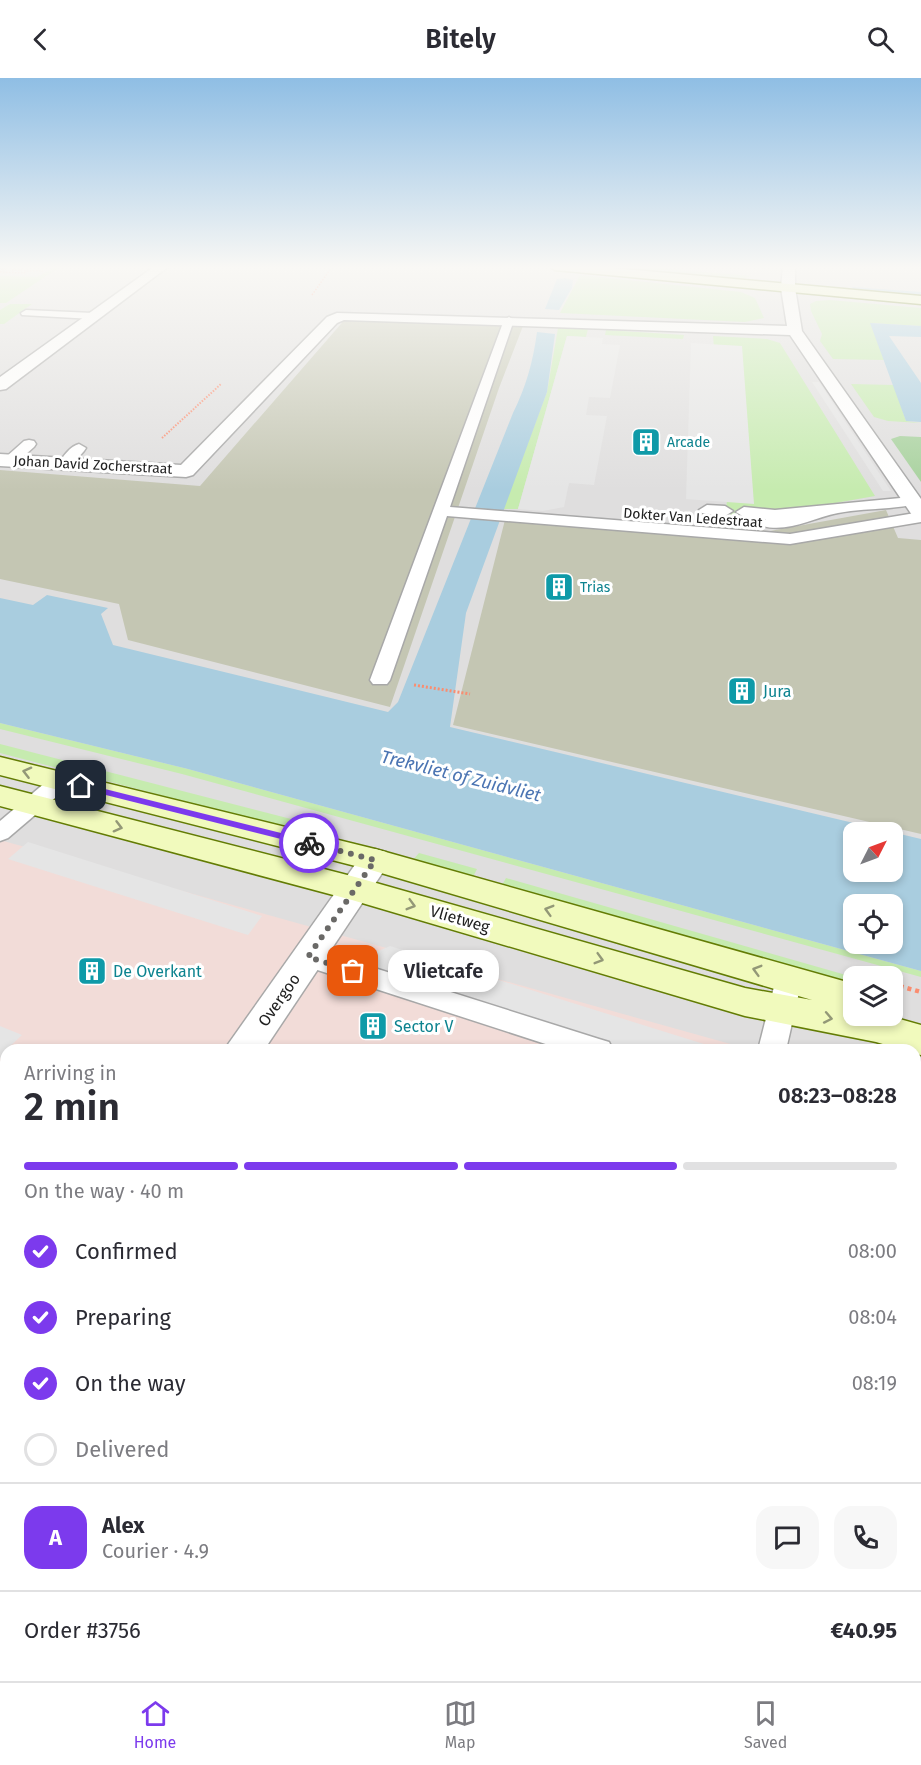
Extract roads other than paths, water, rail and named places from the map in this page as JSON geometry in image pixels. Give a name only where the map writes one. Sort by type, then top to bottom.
[{"type":"street","points":[[0,386],[60,341]]},
{"type":"street","name":"Johan David Zocherstraat","points":[[5,460],[186,471],[312,341]]},
{"type":"street","points":[[804,341],[918,510]]},
{"type":"street","name":"Vlietweg","points":[[0,766],[375,860],[921,1040]]},
{"type":"street","name":"Vlietweg","points":[[0,796],[355,889],[745,1002],[786,994],[843,997]]},
{"type":"street","name":"Overgoo","points":[[247,1044],[375,860]]},
{"type":"street","points":[[903,1012],[921,1017]]},
{"type":"lane","points":[[380,680],[502,341]]},
{"type":"lane","points":[[5,460],[29,444]]},
{"type":"lane","points":[[65,464],[79,448]]},
{"type":"lane","name":"Dokter Van Ledestraat","points":[[553,508],[782,524],[814,517],[831,510]]},
{"type":"lane","points":[[707,510],[725,511]]},
{"type":"lane","points":[[744,512],[775,515],[831,510],[918,510]]},
{"type":"lane","points":[[441,512],[790,539],[918,510]]},
{"type":"lane","points":[[0,833],[61,781]]},
{"type":"lane","points":[[308,957],[580,1044]]},
{"type":"lane","points":[[774,1044],[786,994]]},
{"type":"water","name":"Trekvliet of Zuidvliet","points":[[535,341],[554,341],[547,392],[466,613],[450,727],[850,822],[843,822],[843,882],[903,882],[903,835],[921,839],[921,971],[859,954],[903,954],[903,894],[843,894],[843,950],[188,769],[0,723],[0,598],[33,605],[47,595],[108,608],[101,614],[113,645],[388,712],[398,702],[522,394]]},
{"type":"water","points":[[877,341],[892,341],[921,383],[921,422],[906,421]]},
{"type":"place","name":"Arcade","points":[[646,442]]},
{"type":"place","name":"Trias","points":[[559,587]]},
{"type":"place","name":"Jura","points":[[742,691]]},
{"type":"place","name":"De Overkant","points":[[92,971]]},
{"type":"place","name":"Vlietcafe","points":[[353,971]]},
{"type":"place","name":"Sector V","points":[[373,1026]]}]
